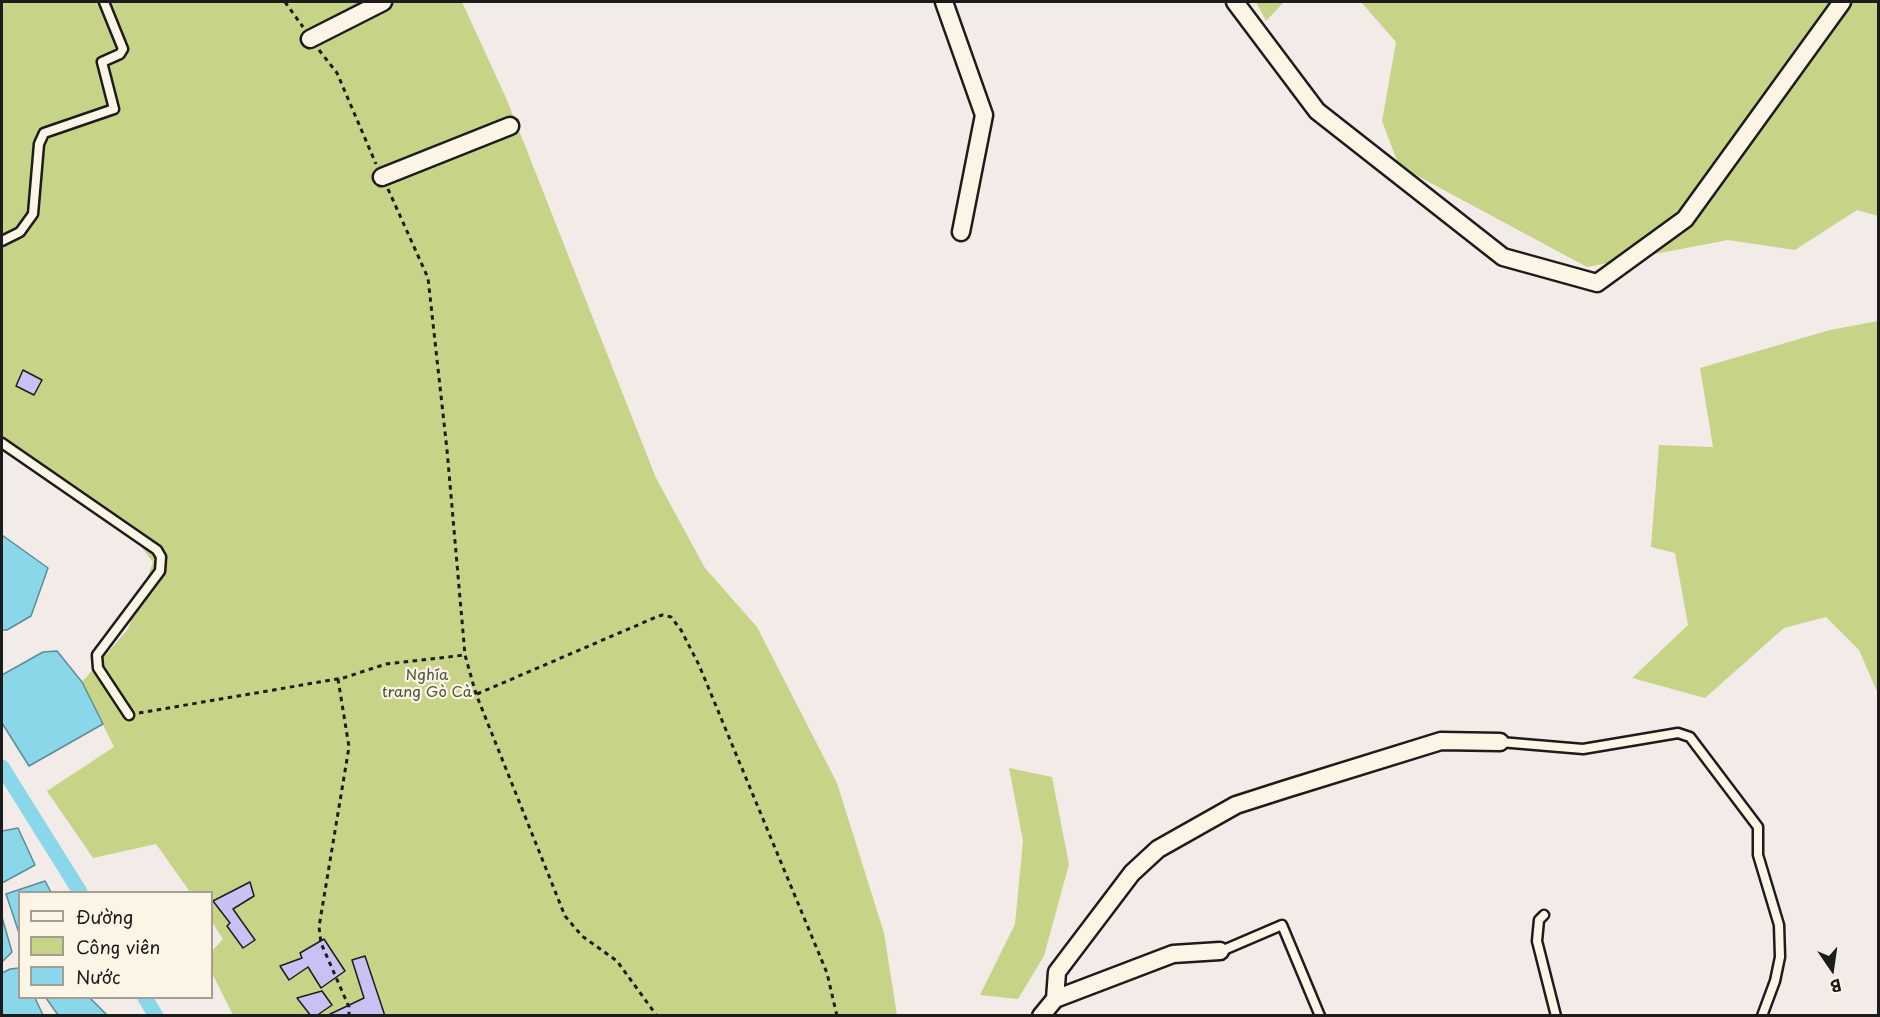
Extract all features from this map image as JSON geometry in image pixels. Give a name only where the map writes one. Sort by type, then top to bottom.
[{"type":"street","points":[[310,39],[383,2]]},
{"type":"street","points":[[944,2],[984,115],[961,232]]},
{"type":"street","points":[[1235,2],[1317,111],[1503,257],[1597,283],[1684,219],[1842,2]]},
{"type":"street","points":[[382,177],[510,126]]},
{"type":"street","points":[[1055,999],[1058,972],[1132,873],[1158,849],[1236,805],[1286,789],[1441,741],[1500,742]]},
{"type":"street","points":[[1041,1016],[1055,999],[1173,954],[1220,951]]},
{"type":"lane","points":[[2,241],[20,232],[33,214],[39,144],[44,133],[114,109],[102,62],[120,54],[123,45],[104,2]]},
{"type":"lane","points":[[2,443],[157,550],[160,557],[160,571],[97,655],[98,668],[129,715]]},
{"type":"lane","points":[[1500,742],[1583,749],[1678,733],[1690,737],[1758,827],[1758,855],[1779,926],[1780,957],[1776,981],[1762,1016]]},
{"type":"lane","points":[[1544,915],[1539,920],[1537,941],[1556,1016]]},
{"type":"lane","points":[[1200,960],[1282,925],[1320,1016]]},
{"type":"path","points":[[285,2],[337,73],[428,278],[447,450],[465,655],[477,694],[565,916],[582,936],[617,961],[657,1016]]},
{"type":"path","points":[[477,694],[654,618],[662,615],[670,617],[681,630],[699,665],[826,973],[837,1016]]},
{"type":"path","points":[[129,715],[338,679],[386,664],[465,655]]},
{"type":"path","points":[[338,679],[349,747],[319,927],[321,943],[349,1007],[349,1016]]},
{"type":"green space","name":"Nghĩa trang Gò Cà","points":[[2,2],[462,2],[507,100],[656,478],[705,568],[757,627],[837,783],[884,933],[897,1015],[233,1015],[213,975],[213,950],[223,939],[213,924],[213,891],[189,891],[156,844],[93,858],[47,791],[114,747],[82,682],[128,629],[153,562],[136,540],[2,447]]},
{"type":"green space","points":[[1256,2],[1284,2],[1266,21]]},
{"type":"green space","points":[[1361,2],[1878,2],[1878,216],[1857,210],[1795,250],[1728,240],[1587,267],[1399,166],[1382,121],[1396,42]]},
{"type":"green space","points":[[1878,321],[1878,694],[1859,650],[1826,617],[1784,628],[1705,698],[1632,678],[1688,625],[1675,553],[1651,547],[1659,445],[1713,447],[1700,368],[1830,330]]},
{"type":"green space","points":[[1009,768],[1052,777],[1069,864],[1044,956],[1018,999],[980,995],[1015,924],[1023,841]]},
{"type":"water","points":[[2,535],[48,568],[31,616],[7,630],[2,630]]},
{"type":"water","points":[[57,651],[82,682],[103,724],[29,766],[2,723],[2,675],[43,652]]},
{"type":"water","points":[[18,828],[35,865],[2,883],[2,831]]},
{"type":"water","points":[[45,881],[50,891],[18,891],[18,930],[6,894]]},
{"type":"water","points":[[2,917],[12,952],[2,962]]},
{"type":"water","points":[[18,968],[18,999],[35,999],[43,1015],[2,1015],[2,973]]},
{"type":"water","points":[[47,999],[91,999],[107,1015],[58,1015]]},
{"type":"building","points":[[23,370],[42,380],[34,395],[16,386]]},
{"type":"building","points":[[250,882],[254,896],[233,909],[255,940],[243,948],[227,926],[230,923],[213,901]]},
{"type":"building","points":[[324,939],[345,971],[321,988],[308,967],[289,980],[280,966],[302,958],[300,953]]},
{"type":"building","points":[[365,956],[385,1016],[326,1016],[364,998],[352,960]]},
{"type":"building","points":[[322,991],[332,1005],[316,1016],[311,1016],[297,998]]},
{"type":"waterway","points":[[2,767],[79,891]]},
{"type":"waterway","points":[[146,999],[156,1016]]}]
